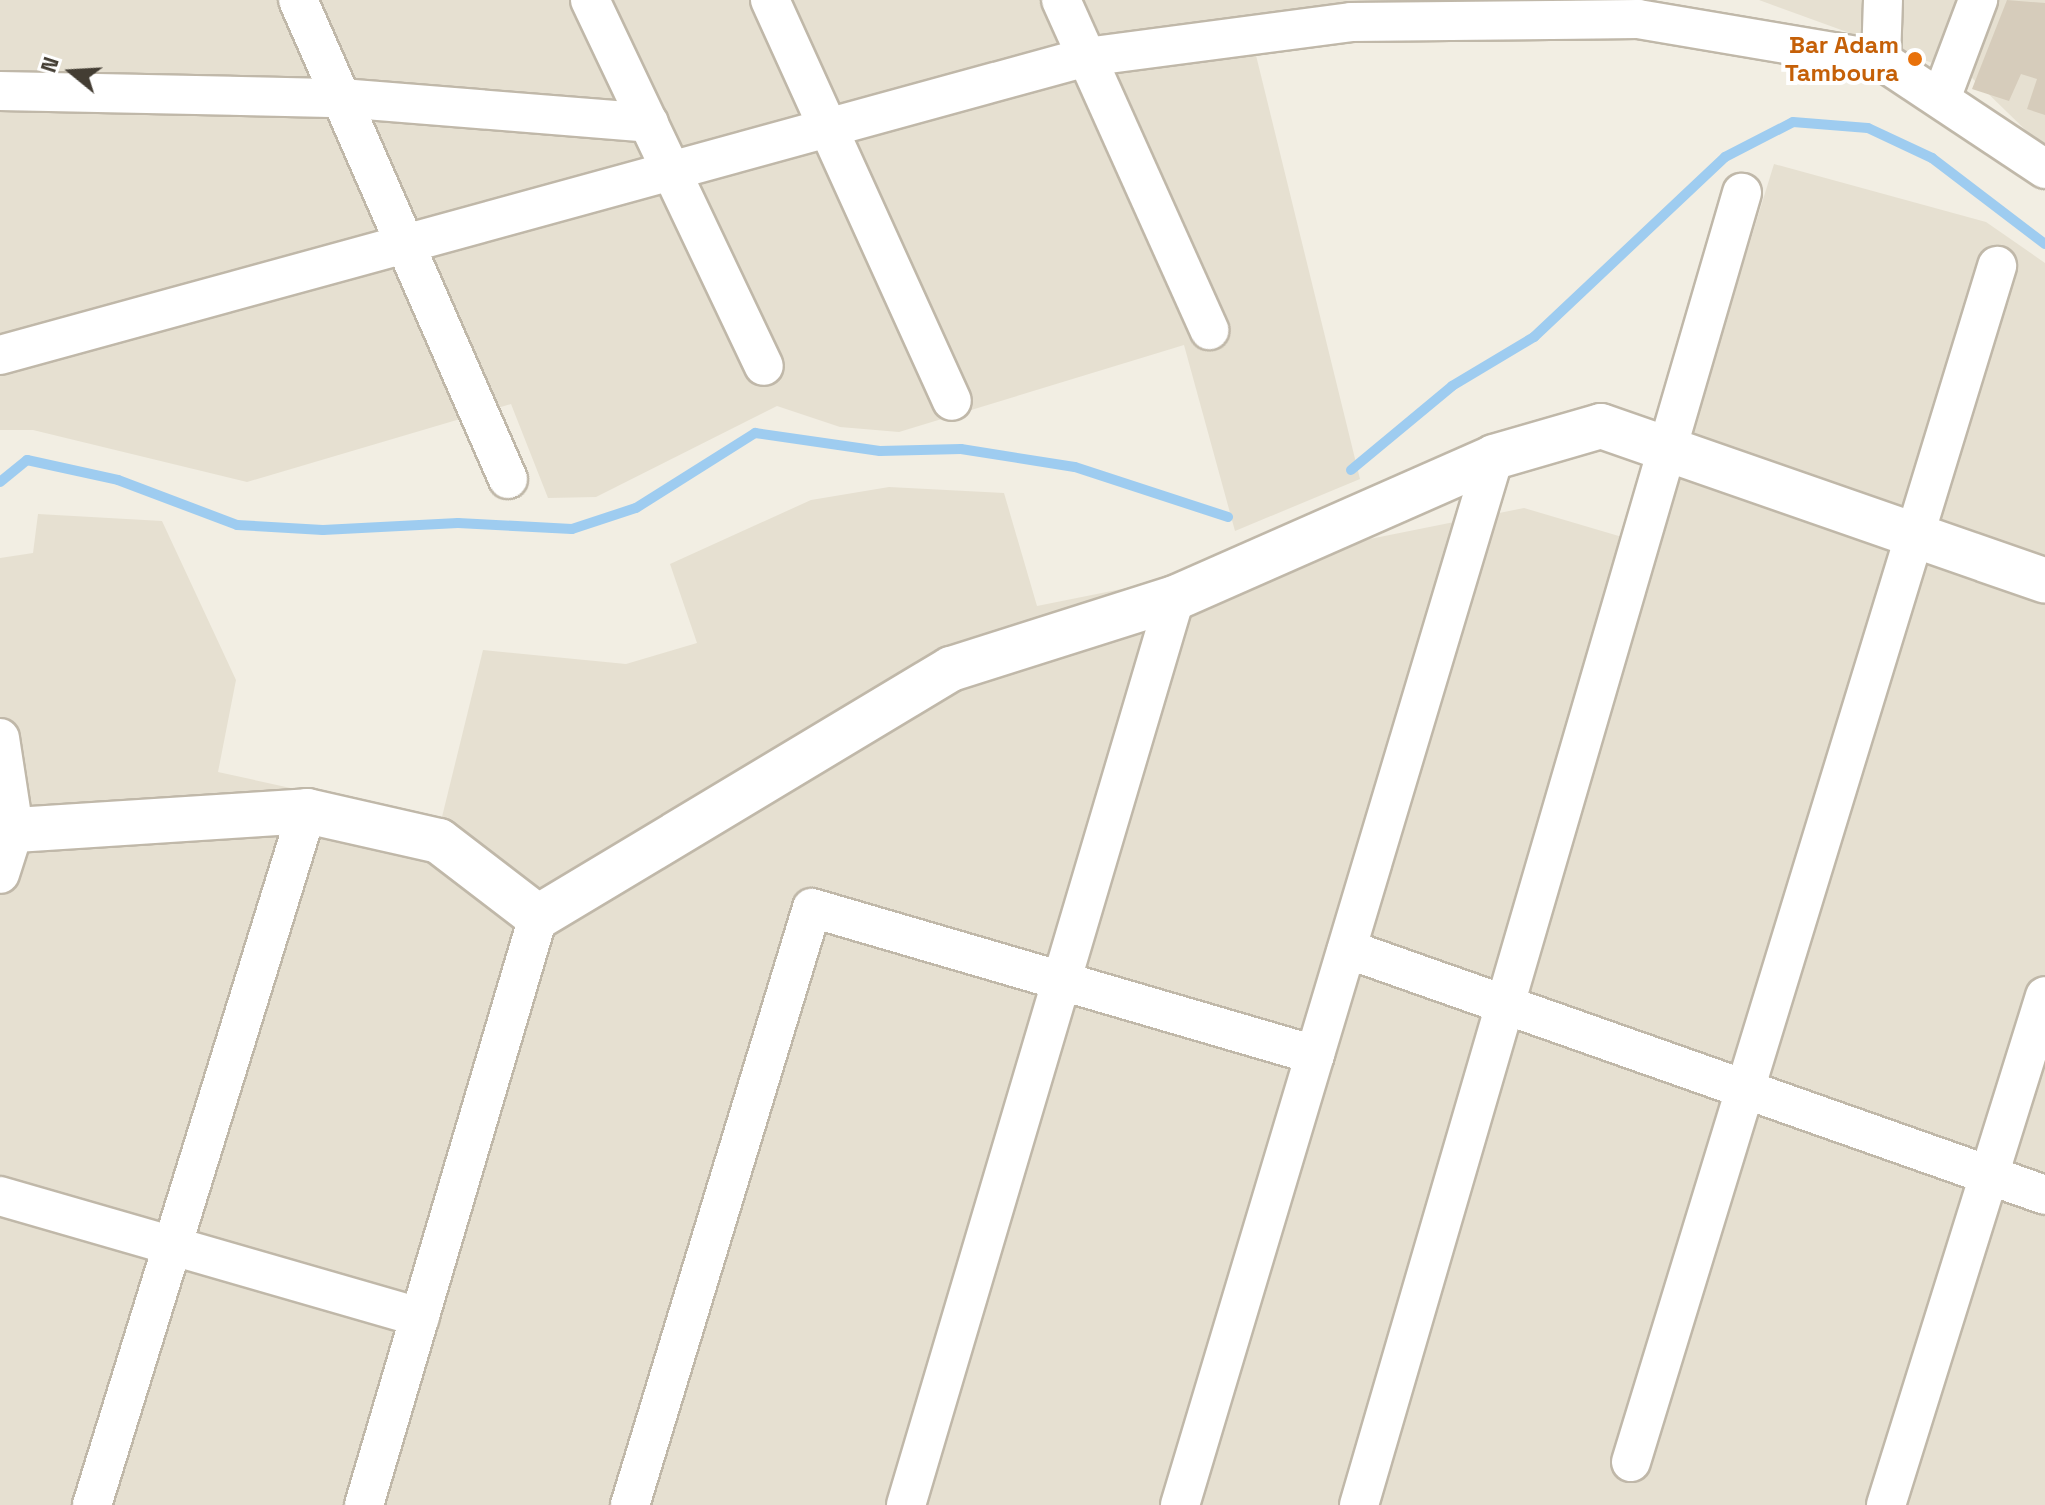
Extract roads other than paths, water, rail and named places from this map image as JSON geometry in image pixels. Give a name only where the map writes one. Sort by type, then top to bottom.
[{"type":"street","points":[[298,0],[508,479]]},
{"type":"street","points":[[590,0],[764,366]]},
{"type":"street","points":[[770,0],[952,401]]},
{"type":"street","points":[[1061,0],[1209,330]]},
{"type":"street","points":[[1881,60],[1883,0]]},
{"type":"street","points":[[1942,96],[1978,0]]},
{"type":"street","points":[[0,355],[1086,57],[1346,11],[1634,10],[1881,60],[1942,96],[2045,169]]},
{"type":"street","points":[[0,91],[341,98],[649,123]]},
{"type":"street","points":[[1359,1505],[1742,193]]},
{"type":"street","points":[[1631,1462],[1997,266]]},
{"type":"street","points":[[364,1505],[538,917],[951,669],[1175,598],[1494,457],[1601,426],[2045,581]]},
{"type":"street","points":[[1180,1505],[1494,457]]},
{"type":"street","points":[[906,1505],[1175,598]]},
{"type":"street","points":[[0,738],[7,831],[0,874]]},
{"type":"street","points":[[7,831],[307,811],[439,841],[538,917]]},
{"type":"street","points":[[92,1505],[307,811]]},
{"type":"street","points":[[630,1505],[812,908],[1315,1055]]},
{"type":"street","points":[[1347,949],[2045,1195]]},
{"type":"street","points":[[1886,1505],[2045,996]]},
{"type":"street","points":[[0,1196],[420,1317]]},
{"type":"waterway","points":[[1351,470],[1452,386],[1534,337],[1725,157],[1793,122],[1868,128],[1932,158],[2045,244]]},
{"type":"waterway","points":[[0,482],[27,460],[118,480],[237,525],[323,530],[458,523],[572,529],[636,508],[755,433],[880,451],[961,449],[1075,467],[1228,517]]},
{"type":"place","name":"Bar Adam Tamboura","points":[[1915,59]]}]
